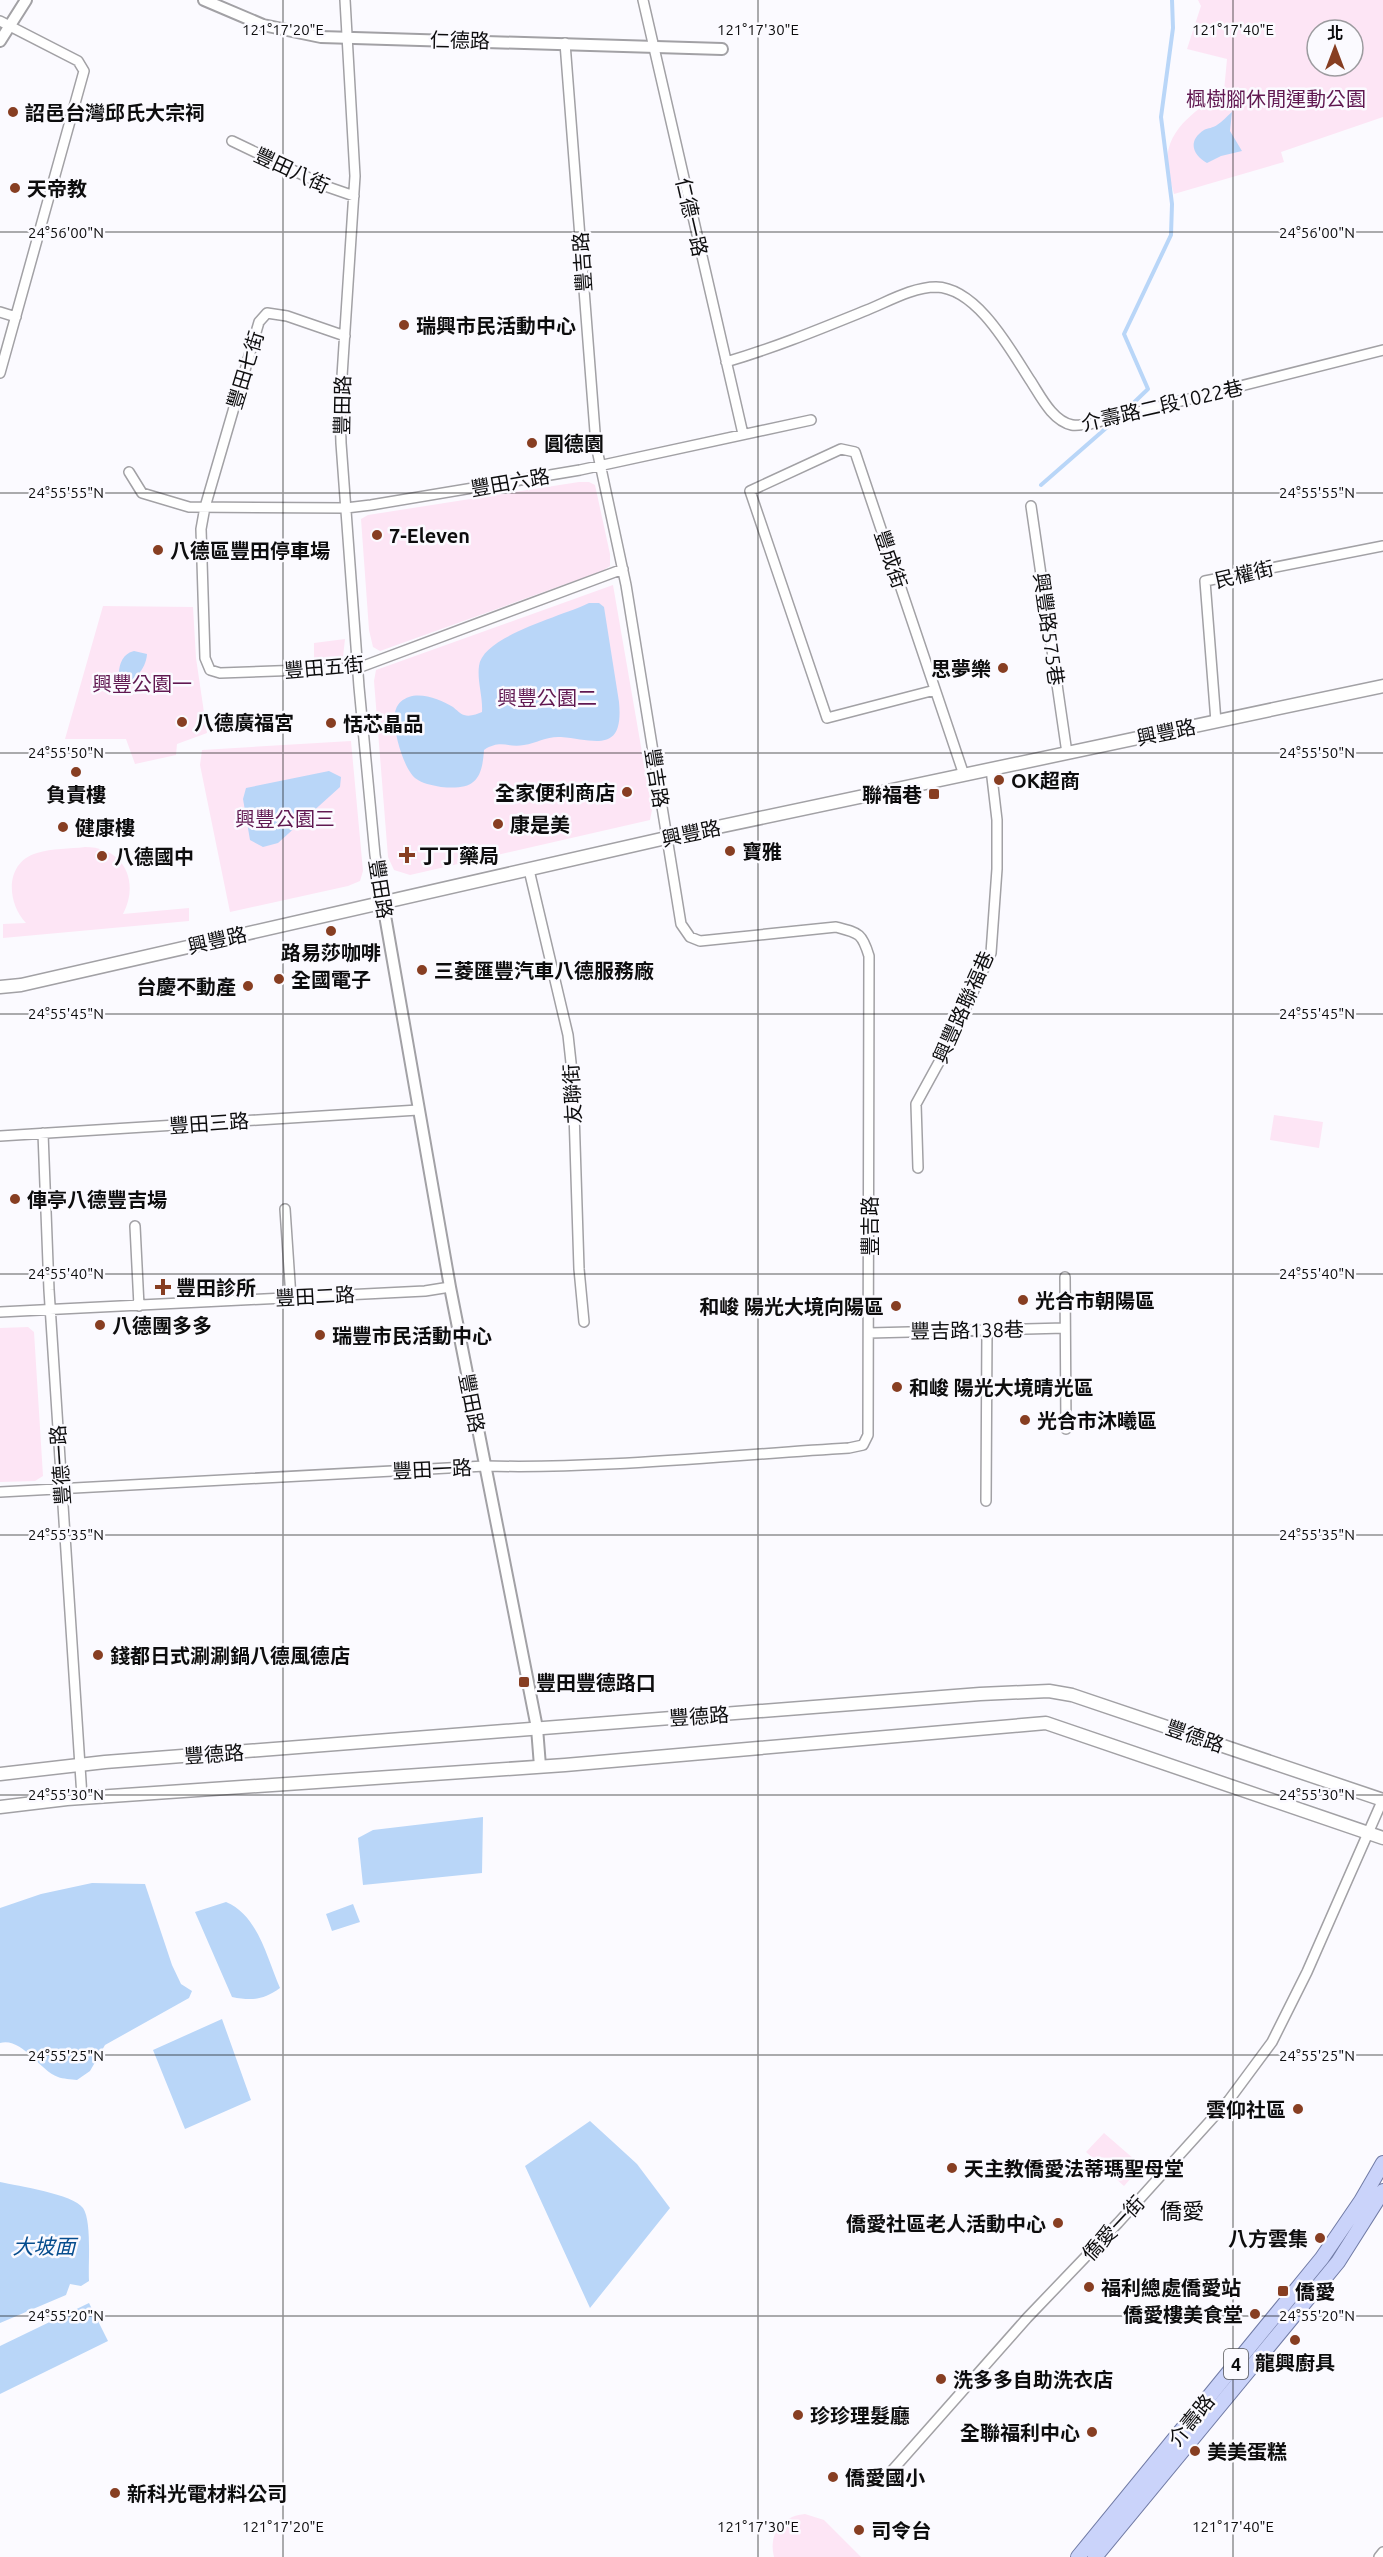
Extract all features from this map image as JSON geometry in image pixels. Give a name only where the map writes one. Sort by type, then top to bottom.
[{"type":"main road","name":"興豐路","points":[[0,987],[21,985],[666,838],[1383,686]]},
{"type":"main road","name":"豐德路","points":[[0,1774],[80,1764],[980,1694],[1049,1691],[1072,1695],[1383,1799]]},
{"type":"main road","name":"豐德路","points":[[0,1807],[82,1797],[540,1766],[1046,1723],[1383,1838]]},
{"type":"main road","name":"介壽路","points":[[1078,2557],[1322,2258],[1383,2163]]},
{"type":"main road","name":"介壽路","points":[[1095,2557],[1338,2262],[1383,2191]]},
{"type":"street","points":[[0,41],[5,24],[26,0]]},
{"type":"street","name":"仁德路","points":[[204,0],[263,26],[321,37],[722,49]]},
{"type":"street","name":"豐田路","points":[[345,0],[354,144],[354,196],[340,407],[358,668],[375,855],[450,1287],[537,1728],[540,1766]]},
{"type":"street","name":"仁德一路","points":[[643,0],[742,435]]},
{"type":"street","points":[[0,373],[84,71],[78,61],[5,24]]},
{"type":"street","name":"豐吉路","points":[[564,43],[596,445],[623,569],[681,924],[690,937],[700,941],[836,927],[856,933],[864,939],[869,956],[870,1421],[868,1436],[863,1445]]},
{"type":"street","name":"豐田八街","points":[[232,141],[328,187],[354,196]]},
{"type":"street","name":"介壽路二段1022巷","points":[[726,362],[914,292],[936,287],[957,293],[975,304],[1002,338],[1044,403],[1058,417],[1072,425],[1090,424],[1383,350]]},
{"type":"street","points":[[0,312],[16,317]]},
{"type":"street","name":"豐田七街","points":[[205,507],[262,317],[267,313],[288,316],[345,336]]},
{"type":"street","name":"豐田六路","points":[[129,472],[142,493],[189,507],[346,508],[600,466],[811,420]]},
{"type":"street","name":"豐成街","points":[[935,690],[827,718],[750,491],[841,450],[855,452],[964,775]]},
{"type":"street","name":"興豐路575巷","points":[[1031,506],[1067,753]]},
{"type":"street","name":"豐田五街","points":[[205,507],[201,541],[205,658],[210,670],[220,673],[358,668],[623,569]]},
{"type":"street","name":"民權街","points":[[1216,722],[1205,580],[1383,546]]},
{"type":"street","name":"興豐路聯福巷","points":[[918,1168],[916,1104],[950,1042],[991,953],[998,869],[997,820],[991,769]]},
{"type":"street","name":"友聯街","points":[[529,870],[568,1035],[573,1081],[579,1269],[584,1322]]},
{"type":"street","name":"豐田三路","points":[[0,1136],[418,1110]]},
{"type":"street","name":"豐德一路","points":[[43,1133],[50,1310],[82,1797]]},
{"type":"street","points":[[285,1209],[291,1298]]},
{"type":"street","points":[[135,1226],[139,1306]]},
{"type":"street","points":[[1065,1277],[1066,1429]]},
{"type":"street","name":"豐田二路","points":[[0,1312],[426,1291],[450,1287]]},
{"type":"street","name":"豐吉路138巷","points":[[869,1333],[1065,1328]]},
{"type":"street","points":[[986,1501],[987,1330]]},
{"type":"street","name":"豐田一路","points":[[0,1491],[485,1466],[524,1467],[692,1460],[863,1445]]},
{"type":"street","name":"豐德路","points":[[1368,1833],[1383,1799]]},
{"type":"street","name":"僑愛一街","points":[[889,2474],[1027,2318],[1118,2223],[1229,2100],[1272,2042],[1308,1972],[1368,1833]]},
{"type":"street","points":[[1379,2557],[1383,2552]]},
{"type":"green space","name":"楓樹腳休閒運動公園","points":[[1198,0],[1383,0],[1383,117],[1281,152],[1284,162],[1174,194],[1167,161],[1173,138],[1186,120],[1224,91],[1227,59],[1187,49],[1201,6]]},
{"type":"green space","points":[[589,482],[595,485],[610,554],[610,566],[602,571],[380,651],[373,647],[369,630],[361,519],[368,515]]},
{"type":"green space","name":"興豐公園二","points":[[613,585],[652,810],[650,820],[410,875],[394,870],[388,857],[374,681],[376,670]]},
{"type":"green space","name":"興豐公園一","points":[[103,606],[193,607],[196,658],[207,733],[177,744],[176,755],[135,764],[126,739],[65,739]]},
{"type":"green space","points":[[345,639],[343,657],[314,662],[314,643]]},
{"type":"green space","name":"興豐公園三","points":[[351,741],[363,871],[360,881],[348,886],[230,912],[200,765],[202,750]]},
{"type":"green space","points":[[85,847],[110,853],[125,868],[130,890],[123,914],[189,908],[189,921],[3,938],[3,924],[26,923],[19,914],[12,894],[14,874],[19,865],[27,858],[43,851]]},
{"type":"green space","points":[[1274,1115],[1323,1122],[1319,1148],[1270,1140]]},
{"type":"green space","points":[[28,1327],[34,1332],[43,1476],[35,1481],[0,1482],[0,1328]]},
{"type":"green space","points":[[1104,2133],[1142,2166],[1124,2186],[1086,2152]]},
{"type":"green space","points":[[805,2514],[824,2520],[861,2557],[774,2557],[773,2541],[779,2528],[790,2518]]},
{"type":"water","points":[[1232,112],[1230,131],[1242,151],[1221,156],[1207,163],[1195,152],[1195,139],[1204,130],[1215,126]]},
{"type":"water","points":[[589,603],[599,603],[604,607],[619,702],[617,730],[612,737],[596,741],[556,737],[524,745],[495,745],[484,750],[481,770],[474,782],[461,787],[452,788],[424,783],[410,773],[396,734],[395,716],[399,703],[409,697],[420,695],[443,702],[464,715],[482,712],[479,666],[484,655],[508,636]]},
{"type":"water","points":[[134,651],[147,654],[144,665],[134,679],[119,688],[120,665],[125,656]]},
{"type":"water","points":[[329,771],[341,777],[340,787],[278,843],[263,847],[250,840],[243,799],[246,788]]},
{"type":"water","points":[[483,1817],[482,1873],[363,1885],[358,1838],[373,1830]]},
{"type":"water","points":[[92,1883],[145,1884],[172,1965],[181,1984],[192,1991],[189,1998],[105,2045],[90,2071],[77,2080],[65,2079],[51,2073],[16,2045],[8,2042],[0,2043],[0,1908],[41,1894]]},
{"type":"water","points":[[226,1902],[246,1917],[254,1927],[266,1951],[280,1988],[268,1995],[251,1999],[232,1997],[195,1912]]},
{"type":"water","points":[[353,1904],[360,1922],[332,1931],[326,1914]]},
{"type":"water","points":[[222,2019],[251,2100],[185,2129],[153,2050]]},
{"type":"water","points":[[590,2121],[637,2164],[670,2208],[590,2308],[525,2166]]},
{"type":"water","name":"大坡面","points":[[0,2182],[44,2191],[68,2199],[83,2208],[89,2232],[89,2281],[81,2286],[70,2284],[66,2295],[0,2323]]},
{"type":"water","name":"大坡面","points":[[89,2303],[108,2341],[0,2394],[0,2346]]},
{"type":"waterway","points":[[1123,413],[1148,389],[1124,334],[1171,235],[1172,204],[1161,117],[1173,28],[1172,0]]},
{"type":"waterway","points":[[1041,485],[1113,422]]},
{"type":"place","name":"詔邑台灣邱氏大宗祠","points":[[13,112]]},
{"type":"place","name":"天帝教","points":[[15,188]]},
{"type":"place","name":"瑞興市民活動中心","points":[[404,325]]},
{"type":"place","name":"圓德園","points":[[532,443]]},
{"type":"place","name":"7-Eleven","points":[[377,535]]},
{"type":"place","name":"八德區豐田停車場","points":[[158,550]]},
{"type":"place","name":"思夢樂","points":[[1003,668]]},
{"type":"place","name":"八德廣福宮","points":[[182,722]]},
{"type":"place","name":"恬芯晶品","points":[[331,723]]},
{"type":"place","name":"負責樓","points":[[76,772]]},
{"type":"place","name":"OK超商","points":[[999,780]]},
{"type":"place","name":"全家便利商店","points":[[627,792]]},
{"type":"place","name":"聯福巷","points":[[934,794]]},
{"type":"place","name":"康是美","points":[[498,824]]},
{"type":"place","name":"健康樓","points":[[63,827]]},
{"type":"place","name":"寶雅","points":[[730,851]]},
{"type":"place","name":"丁丁藥局","points":[[407,855]]},
{"type":"place","name":"八德國中","points":[[102,856]]},
{"type":"place","name":"路易莎咖啡","points":[[331,931]]},
{"type":"place","name":"三菱匯豐汽車八德服務廠","points":[[422,970]]},
{"type":"place","name":"全國電子","points":[[279,979]]},
{"type":"place","name":"台慶不動產","points":[[248,986]]},
{"type":"place","name":"俥亭八德豐吉場","points":[[15,1199]]},
{"type":"place","name":"豐田診所","points":[[163,1287]]},
{"type":"place","name":"光合市朝陽區","points":[[1023,1300]]},
{"type":"place","name":"和峻 陽光大境向陽區","points":[[896,1306]]},
{"type":"place","name":"八德團多多","points":[[100,1325]]},
{"type":"place","name":"瑞豐市民活動中心","points":[[320,1335]]},
{"type":"place","name":"和峻 陽光大境晴光區","points":[[897,1387]]},
{"type":"place","name":"光合市沐曦區","points":[[1025,1420]]},
{"type":"place","name":"錢都日式涮涮鍋八德風德店","points":[[98,1655]]},
{"type":"place","name":"豐田豐德路口","points":[[524,1682]]},
{"type":"place","name":"雲仰社區","points":[[1298,2109]]},
{"type":"place","name":"天主教僑愛法蒂瑪聖母堂","points":[[952,2168]]},
{"type":"place","name":"僑愛社區老人活動中心","points":[[1058,2223]]},
{"type":"place","name":"八方雲集","points":[[1320,2238]]},
{"type":"place","name":"福利總處僑愛站","points":[[1089,2287]]},
{"type":"place","name":"僑愛","points":[[1283,2291]]},
{"type":"place","name":"僑愛樓美食堂","points":[[1255,2314]]},
{"type":"place","name":"龍興廚具","points":[[1295,2340]]},
{"type":"place","name":"洗多多自助洗衣店","points":[[941,2379]]},
{"type":"place","name":"珍珍理髮廳","points":[[798,2415]]},
{"type":"place","name":"全聯福利中心","points":[[1092,2432]]},
{"type":"place","name":"美美蛋糕","points":[[1195,2451]]},
{"type":"place","name":"僑愛國小","points":[[833,2477]]},
{"type":"place","name":"新科光電材料公司","points":[[115,2493]]},
{"type":"place","name":"司令台","points":[[859,2530]]},
{"type":"district","name":"僑愛","points":[[1182,2210]]}]
